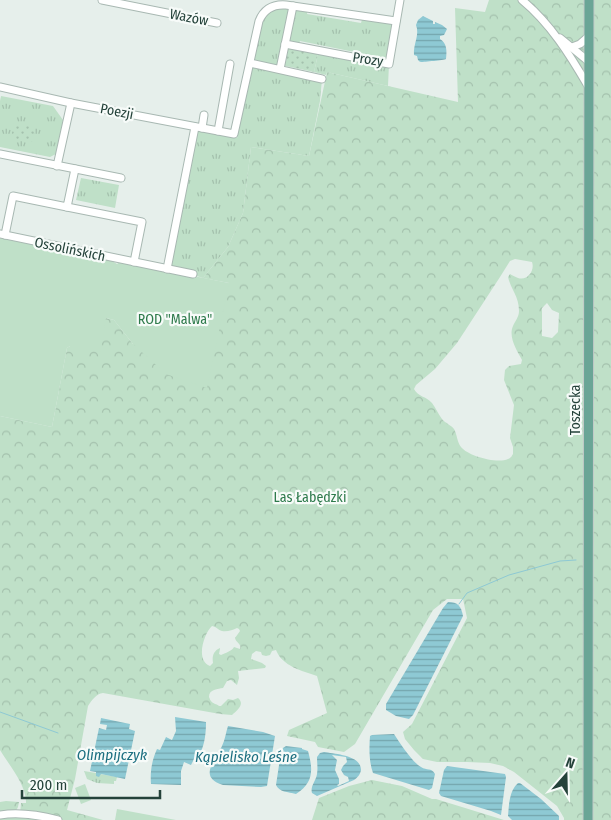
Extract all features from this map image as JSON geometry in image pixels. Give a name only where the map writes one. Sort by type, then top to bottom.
[{"type":"main road","name":"Toszecka","points":[[588,820],[589,0]]},
{"type":"street","name":"Wazów","points":[[102,0],[217,23]]},
{"type":"street","name":"Prozy","points":[[285,44],[389,64],[400,0]]},
{"type":"street","points":[[522,0],[537,13],[556,35],[589,86]]},
{"type":"street","points":[[322,79],[250,64],[259,21],[269,8],[279,4],[396,21]]},
{"type":"street","points":[[280,70],[293,6]]},
{"type":"street","points":[[556,35],[588,61]]},
{"type":"street","points":[[572,47],[580,44],[588,37]]},
{"type":"street","points":[[573,60],[588,61]]},
{"type":"street","points":[[218,131],[230,64]]},
{"type":"street","name":"Poezji","points":[[0,87],[71,103],[234,134],[250,64]]},
{"type":"street","points":[[57,166],[71,103]]},
{"type":"street","points":[[167,269],[198,127],[204,115]]},
{"type":"street","points":[[0,154],[121,178]]},
{"type":"street","points":[[67,207],[75,169]]},
{"type":"street","name":"Ossolińskich","points":[[134,262],[142,222],[13,196],[2,235],[192,274]]},
{"type":"street","points":[[0,815],[33,815],[58,820]]},
{"type":"green space","name":"Las Łabędzki","points":[[489,0],[611,0],[611,820],[564,820],[557,806],[514,772],[503,766],[490,763],[437,762],[423,759],[405,739],[403,732],[412,724],[467,618],[463,599],[447,599],[433,610],[355,744],[344,752],[318,747],[315,742],[287,736],[289,730],[327,713],[317,676],[288,664],[279,656],[276,650],[266,656],[256,651],[252,654],[251,659],[262,663],[266,666],[265,668],[238,671],[237,685],[231,680],[227,681],[223,688],[214,690],[209,694],[211,701],[219,706],[228,699],[238,698],[241,705],[232,715],[103,693],[93,700],[88,706],[75,779],[67,810],[103,820],[0,820],[0,817],[20,814],[21,803],[26,803],[26,796],[21,783],[0,750],[0,416],[52,427],[67,348],[106,318],[114,320],[133,344],[229,283],[203,278],[228,247],[243,213],[251,147],[309,156],[327,72],[458,102],[455,8],[485,12]],"holes":[[[515,259],[532,262],[533,265],[532,271],[525,278],[518,278],[510,274],[508,277],[519,306],[518,315],[512,330],[512,339],[522,360],[521,364],[509,366],[505,370],[504,380],[514,405],[510,438],[513,454],[509,459],[490,460],[476,456],[461,447],[454,429],[442,419],[432,403],[414,389],[416,385],[435,369],[457,343],[510,261]],[[547,303],[552,310],[559,313],[558,332],[552,338],[542,336],[542,308]],[[212,626],[221,631],[239,629],[240,631],[235,638],[240,649],[234,647],[221,655],[219,654],[220,648],[214,654],[213,663],[210,666],[205,663],[202,647]]]},
{"type":"green space","points":[[275,5],[308,8],[307,14],[361,23],[363,16],[396,21],[389,64],[388,86],[327,72],[326,75],[314,72],[319,50],[378,62],[379,57],[300,41],[298,46],[285,44],[280,70],[322,79],[320,101],[309,156],[251,147],[243,213],[228,247],[203,278],[171,268],[198,129],[237,138],[259,21]]},
{"type":"green space","points":[[285,44],[319,50],[314,72],[281,65],[282,62],[286,62],[288,50],[284,49]]},
{"type":"green space","points":[[1,96],[53,106],[63,120],[56,154],[50,157],[0,147]]},
{"type":"green space","points":[[14,123],[35,127],[32,142],[11,138]]},
{"type":"green space","points":[[81,178],[119,185],[115,208],[76,200]]},
{"type":"green space","name":"ROD \"Malwa\"","points":[[0,238],[112,261],[117,264],[120,262],[138,265],[229,283],[207,388],[166,374],[133,344],[114,320],[106,318],[100,352],[70,346],[67,348],[52,427],[0,416]]},
{"type":"green space","points":[[84,771],[96,773],[96,776],[100,776],[100,774],[117,777],[114,784],[97,783],[87,779]]},
{"type":"green space","points":[[372,780],[402,786],[432,799],[504,820],[312,820],[319,798],[349,786]]},
{"type":"green space","points":[[85,784],[91,800],[81,804],[75,788]]},
{"type":"green space","points":[[0,802],[19,802],[16,811],[0,812]]},
{"type":"green space","points":[[117,809],[176,820],[115,820]]},
{"type":"water","points":[[423,16],[433,21],[433,24],[435,22],[447,29],[444,35],[440,36],[446,47],[446,59],[421,62],[414,55],[416,25]]},
{"type":"water","points":[[448,602],[458,605],[463,616],[413,715],[409,719],[396,716],[386,710],[386,704]]},
{"type":"water","points":[[175,717],[206,722],[202,750],[200,754],[197,753],[191,765],[184,762],[181,771],[181,785],[151,784],[151,770],[155,753],[157,749],[160,750],[166,737],[172,740],[176,731]]},
{"type":"water","name":"Olimpijczyk","points":[[101,718],[130,724],[129,729],[135,731],[125,779],[101,774],[99,777],[96,776],[96,772],[90,771],[99,728],[106,730],[107,725],[100,724]]},
{"type":"water","name":"Kąpielisko Leśne","points":[[228,726],[275,736],[267,786],[223,785],[211,778],[210,768],[223,744]]},
{"type":"water","points":[[394,734],[406,752],[418,765],[435,774],[432,788],[429,790],[373,773],[370,755],[370,736]]},
{"type":"water","points":[[286,746],[302,748],[308,751],[310,758],[311,775],[306,785],[296,794],[282,790],[276,785],[281,752]]},
{"type":"water","points":[[320,753],[347,756],[357,761],[361,770],[358,777],[317,796],[312,793],[312,786],[317,774],[317,757]],"holes":[[[332,755],[346,757],[347,762],[341,770],[348,777],[349,781],[338,786],[339,779],[335,770],[337,760]]]},
{"type":"water","points":[[447,766],[505,774],[501,815],[441,796],[439,793],[444,770]]},
{"type":"water","points":[[518,783],[541,799],[559,816],[559,820],[512,820],[508,816],[509,803],[511,794]]},
{"type":"waterway","points":[[459,604],[467,593],[509,575],[560,561],[576,560]]},
{"type":"waterway","points":[[0,712],[58,733]]}]
